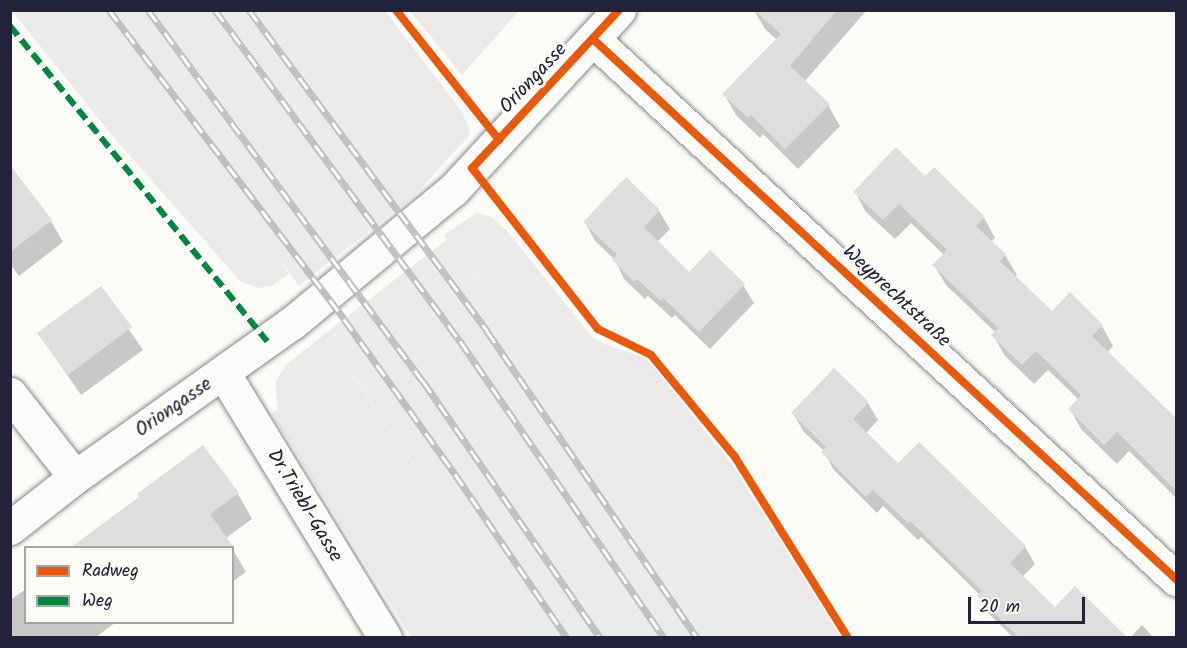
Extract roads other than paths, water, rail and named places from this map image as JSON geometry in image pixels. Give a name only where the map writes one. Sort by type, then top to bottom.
[{"type":"street","name":"Oriongasse","points":[[10,528],[75,477],[224,374],[292,323],[453,190],[619,10]]},
{"type":"street","name":"Weyprechtstraße","points":[[593,39],[1176,579]]},
{"type":"street","name":"Dr.Triebl-Gasse","points":[[224,374],[385,638]]},
{"type":"street","points":[[10,394],[75,477]]},
{"type":"railway","points":[[109,10],[344,319],[455,474],[567,638]]},
{"type":"railway","points":[[148,10],[423,381],[600,638]]},
{"type":"railway","points":[[215,10],[460,341],[664,638]]},
{"type":"railway","points":[[249,10],[487,331],[697,638]]}]
